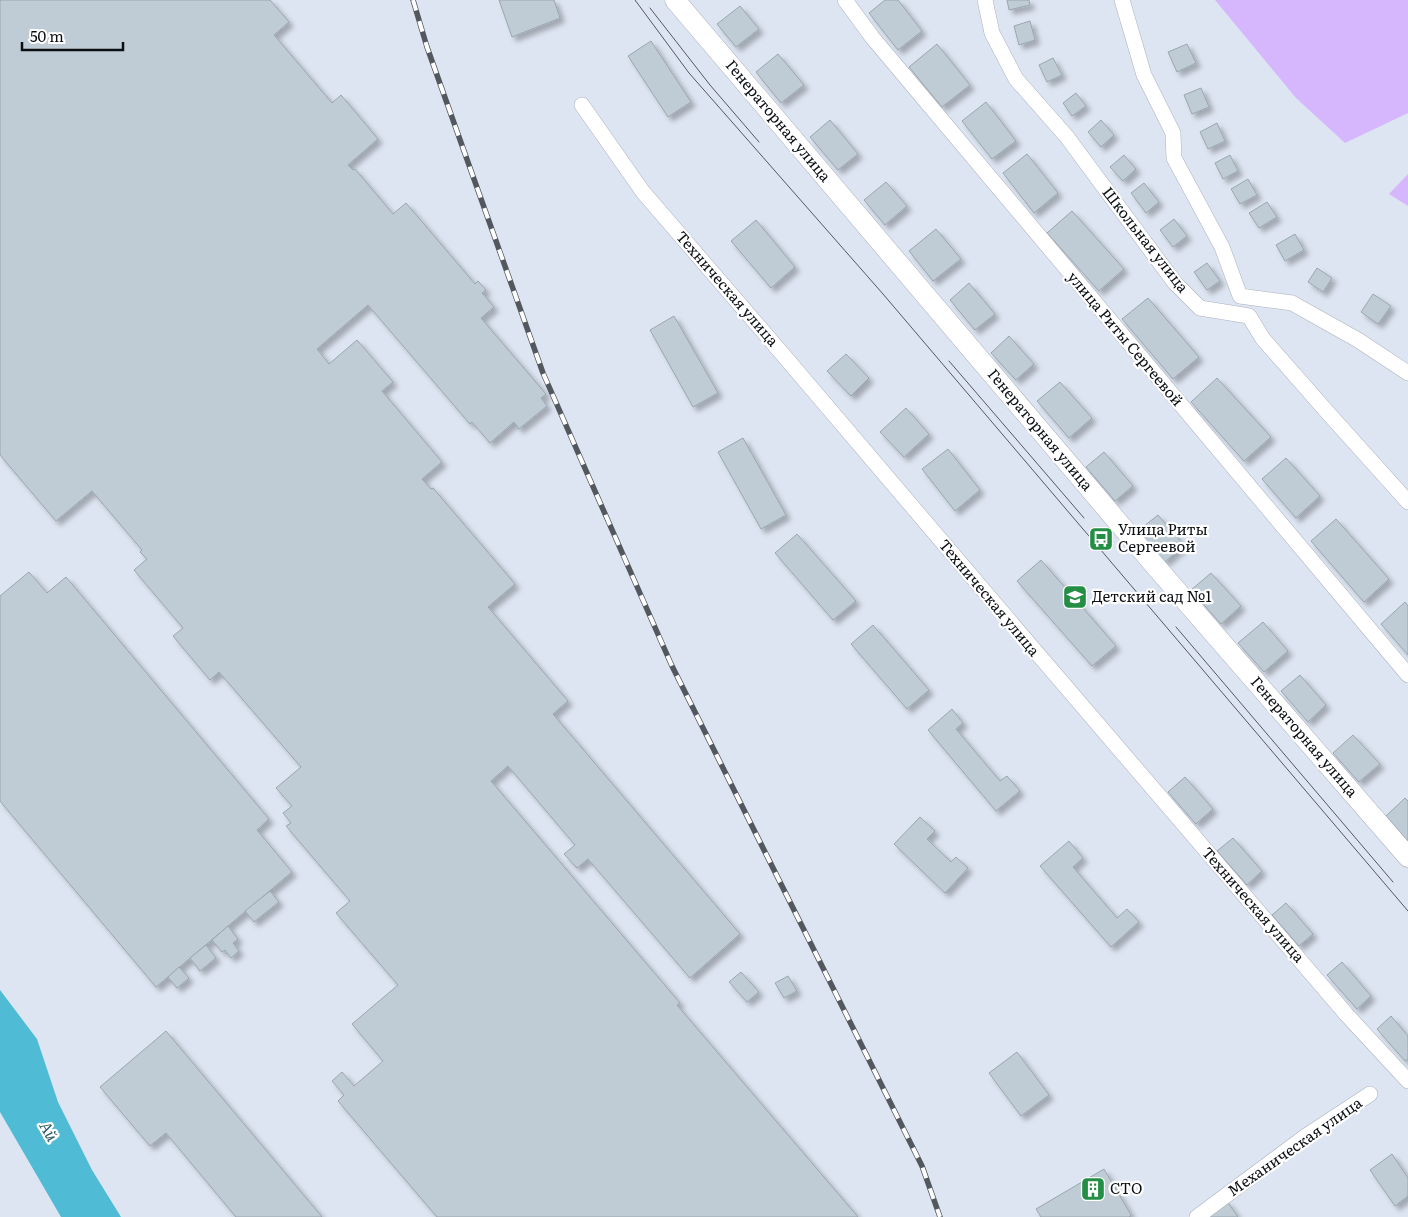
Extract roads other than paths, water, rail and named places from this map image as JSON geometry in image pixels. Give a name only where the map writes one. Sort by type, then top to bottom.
[{"type":"main road","name":"Генераторная улица","points":[[675,0],[1151,561],[1408,857]]},
{"type":"street","name":"улица Риты Сергеевой","points":[[845,0],[872,37],[1408,675]]},
{"type":"street","name":"Школьная улица","points":[[985,0],[992,33],[1016,79],[1067,137],[1175,283],[1200,308],[1250,316]]},
{"type":"street","points":[[1122,0],[1144,75],[1173,133],[1174,158],[1222,247],[1240,296],[1250,316],[1263,338],[1408,502]]},
{"type":"street","name":"Техническая улица","points":[[582,105],[643,192],[1012,626],[1339,1006],[1408,1080]]},
{"type":"street","points":[[1240,296],[1292,303],[1358,340],[1408,374]]},
{"type":"street","name":"Механическая улица","points":[[1197,1217],[1306,1136],[1370,1094]]},
{"type":"water","name":"Ай","points":[[0,990],[37,1039],[58,1102],[92,1170],[121,1217],[61,1217],[0,1112]]},
{"type":"tram line","points":[[635,0],[689,73],[883,294],[1408,911]]},
{"type":"tram line","points":[[650,8],[710,85],[759,142]]},
{"type":"tram line","points":[[949,361],[1084,518]]},
{"type":"tram line","points":[[1176,627],[1393,882]]},
{"type":"railway","points":[[413,0],[427,47],[543,373],[672,666],[922,1166],[940,1217]]},
{"type":"place","name":"Улица Риты Сергеевой","points":[[1101,539]]},
{"type":"place","name":"Детский сад №1","points":[[1075,597]]},
{"type":"place","name":"СТО","points":[[1093,1189]]}]
